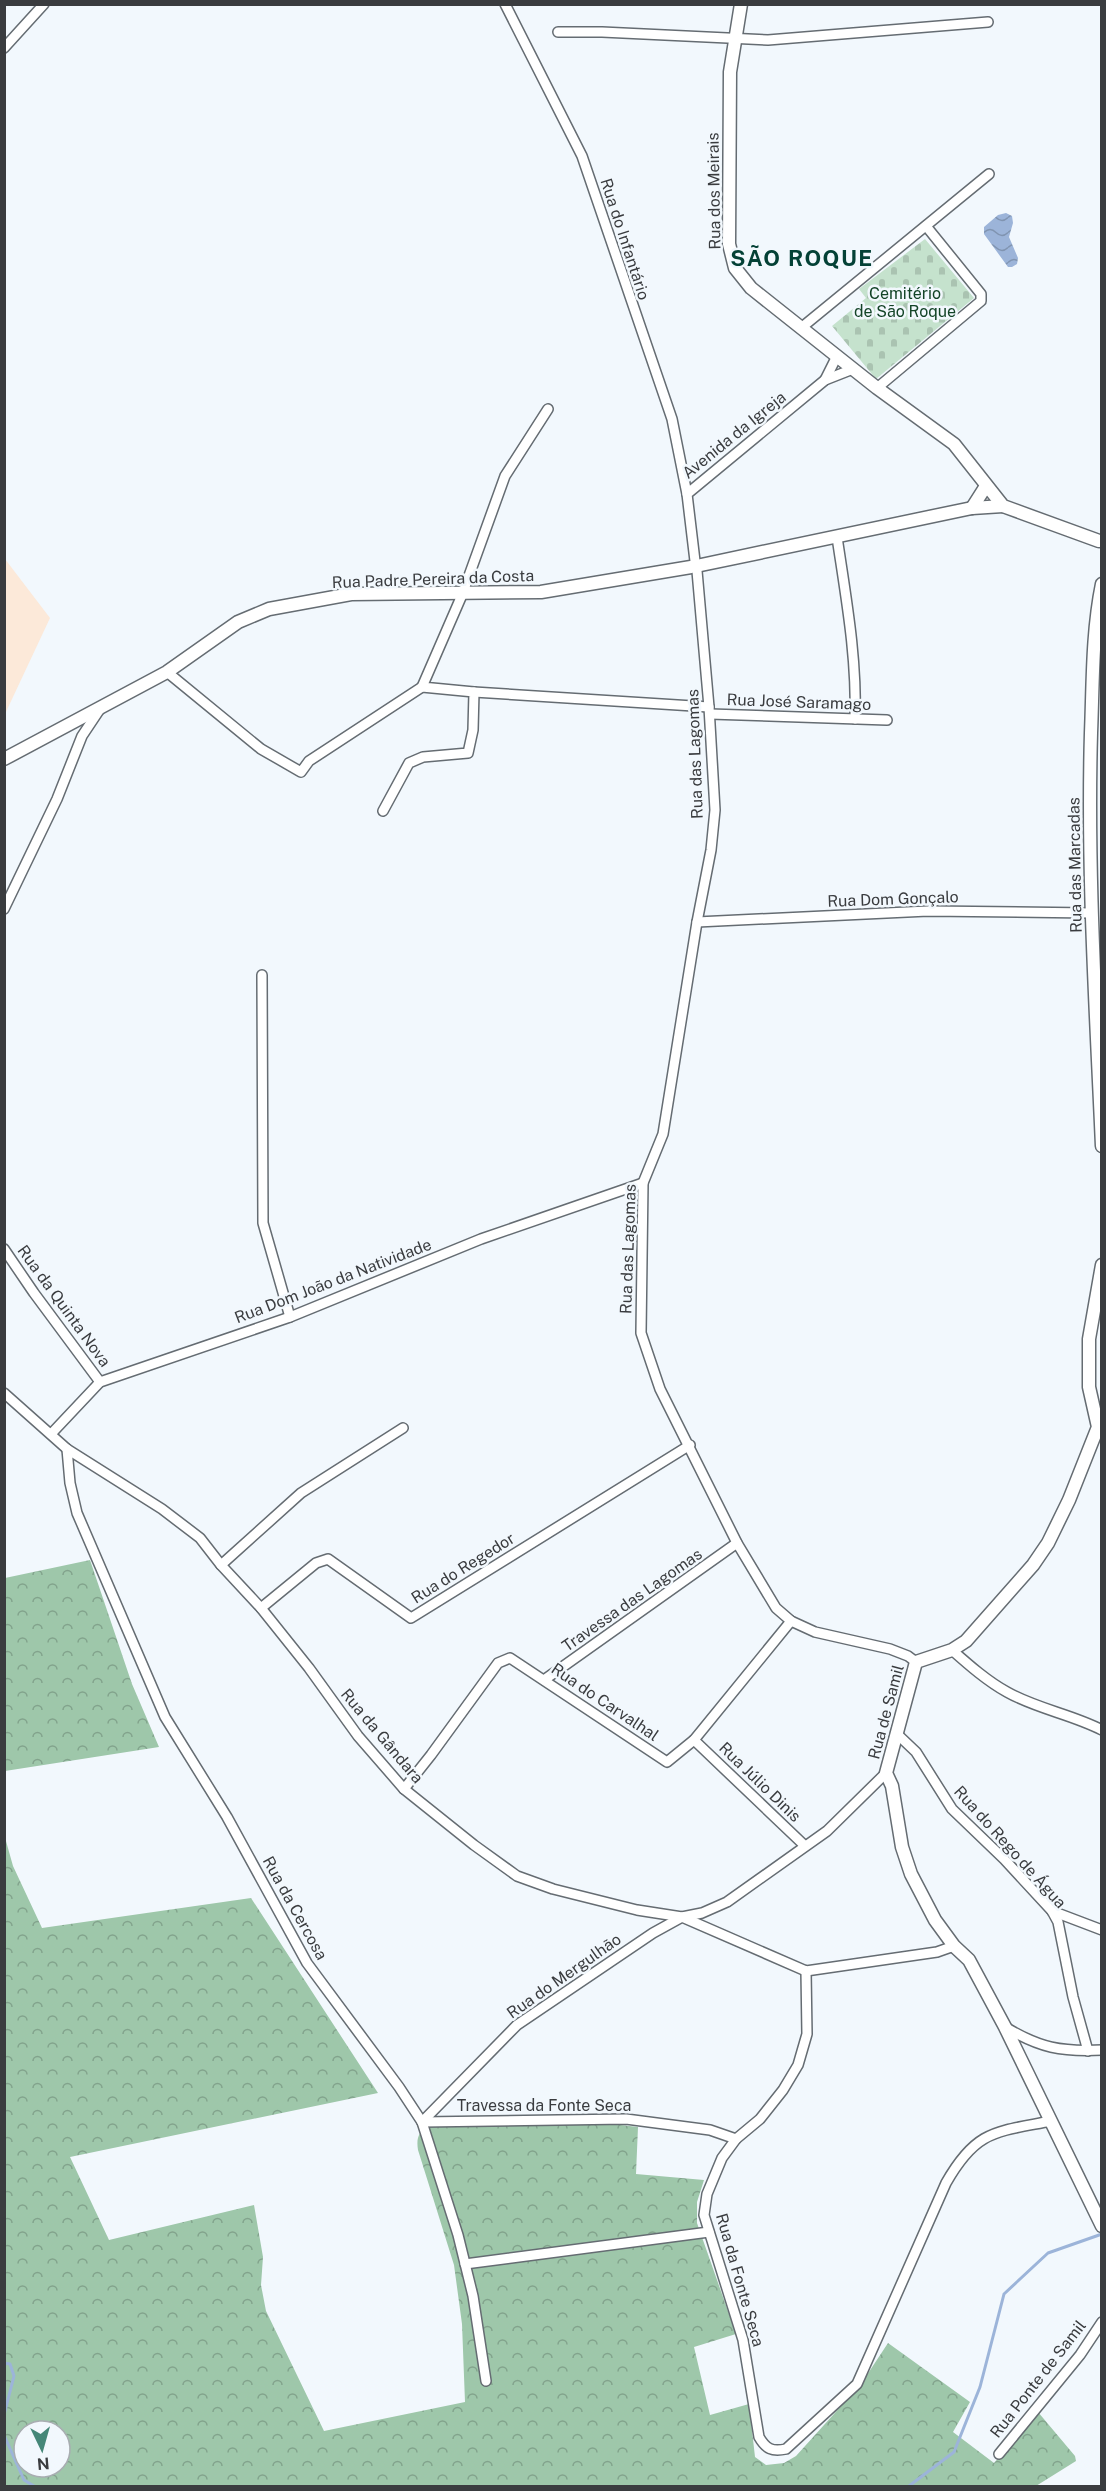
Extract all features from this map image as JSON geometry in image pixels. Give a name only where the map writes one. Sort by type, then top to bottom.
[{"type":"street","points":[[4,48],[44,4]]},
{"type":"street","name":"Rua do Infantário","points":[[505,4],[582,156],[659,387],[672,419],[687,494]]},
{"type":"street","name":"Rua dos Meirais","points":[[741,4],[730,72],[729,244],[735,268],[751,288],[877,388],[954,444],[1003,506]]},
{"type":"street","points":[[558,32],[768,40],[988,22]]},
{"type":"street","points":[[801,328],[989,174]]},
{"type":"street","points":[[877,388],[981,301],[981,294],[926,226]]},
{"type":"street","name":"Avenida da Igreja","points":[[825,380],[845,362]]},
{"type":"street","name":"Avenida da Igreja","points":[[696,566],[687,494],[845,362]]},
{"type":"street","points":[[167,672],[261,749],[301,772],[309,761],[422,687],[462,595],[506,476],[548,409]]},
{"type":"street","points":[[972,508],[986,486]]},
{"type":"street","points":[[1003,506],[1101,542]]},
{"type":"street","name":"Rua Padre Pereira da Costa","points":[[4,909],[57,799],[82,736],[100,709],[167,672],[237,622],[269,609],[351,594],[462,595],[541,592],[696,566],[972,508],[1003,506]]},
{"type":"street","points":[[837,537],[854,651],[855,718]]},
{"type":"street","name":"Rua das Lagomas","points":[[696,566],[710,710],[715,810],[711,850],[697,922],[663,1134],[643,1183],[641,1333],[660,1389],[737,1543],[777,1608],[791,1621],[815,1632],[890,1649],[916,1662]]},
{"type":"street","name":"Rua das Marcadas","points":[[1101,584],[1094,650],[1091,748],[1091,913],[1098,946],[1101,1146]]},
{"type":"street","name":"Rua José Saramago","points":[[422,687],[710,710],[887,720]]},
{"type":"street","points":[[383,811],[409,763],[423,757],[468,753],[473,730],[474,692]]},
{"type":"street","points":[[4,759],[100,709]]},
{"type":"street","name":"Rua Dom Gonçalo","points":[[697,922],[928,911],[1091,913]]},
{"type":"street","points":[[262,975],[263,1223],[290,1317]]},
{"type":"street","name":"Rua Dom João da Natividade","points":[[51,1434],[100,1382],[290,1317],[481,1239],[643,1183]]},
{"type":"street","name":"Rua da Quinta Nova","points":[[4,1249],[33,1293],[100,1382]]},
{"type":"street","name":"Rua de Samil","points":[[1099,2222],[1005,2027],[969,1960],[954,1946],[935,1920],[911,1874],[902,1846],[892,1786],[886,1773],[916,1662],[952,1650],[966,1641],[1033,1565],[1048,1543],[1100,1428],[1089,1387],[1089,1339],[1101,1264]]},
{"type":"street","name":"Rua da Gândara","points":[[4,1394],[67,1449],[162,1509],[200,1538],[221,1565],[261,1608],[309,1668],[358,1736],[404,1789],[517,1876],[595,1900],[682,1917],[702,1913],[727,1902],[759,1881],[804,1845],[838,1822],[886,1773]]},
{"type":"street","points":[[221,1565],[301,1493],[403,1428]]},
{"type":"street","name":"Rua do Regedor","points":[[261,1608],[316,1563],[328,1559],[411,1618],[690,1445]]},
{"type":"street","name":"Rua da Cercosa","points":[[67,1449],[70,1483],[77,1513],[165,1717],[227,1817],[307,1963],[399,2087],[422,2122],[458,2235],[473,2296],[486,2381]]},
{"type":"street","name":"Travessa das Lagomas","points":[[544,1680],[737,1543]]},
{"type":"street","name":"Rua do Carvalhal","points":[[404,1789],[498,1663],[510,1658],[668,1762],[694,1740],[791,1621]]},
{"type":"street","points":[[952,1650],[985,1678],[1008,1693],[1074,1717],[1101,1730]]},
{"type":"street","name":"Rua do Rego de Água","points":[[896,1733],[916,1752],[952,1809],[1004,1859],[1052,1911],[1058,1922],[1073,1997],[1088,2051]]},
{"type":"street","name":"Rua Júlio Dinis","points":[[694,1740],[804,1845]]},
{"type":"street","points":[[1052,1911],[1101,1930]]},
{"type":"street","points":[[682,1917],[806,1971],[938,1952],[954,1946]]},
{"type":"street","name":"Rua do Mergulhão","points":[[422,2122],[517,2025],[653,1933],[682,1917]]},
{"type":"street","name":"Rua da Fonte Seca","points":[[806,1971],[807,2034],[798,2065],[783,2090],[759,2119],[736,2139],[722,2158],[707,2194],[704,2216],[743,2340],[759,2437],[765,2447],[775,2451],[786,2449],[856,2384],[946,2183],[960,2159],[978,2141],[998,2132],[1051,2121]]},
{"type":"street","points":[[1005,2027],[1041,2045],[1065,2052],[1101,2050]]},
{"type":"street","name":"Travessa da Fonte Seca","points":[[422,2122],[626,2119],[710,2130],[736,2139]]},
{"type":"street","points":[[1086,2199],[1101,2202]]},
{"type":"street","points":[[465,2264],[709,2232]]},
{"type":"street","name":"Rua Ponte de Samil","points":[[999,2454],[1080,2355],[1101,2322]]},
{"type":"shaded area","points":[[5,559],[50,618],[5,714]]},
{"type":"green space","name":"Cemitério de São Roque","points":[[925,239],[974,298],[876,379],[832,326],[866,298],[859,289]]},
{"type":"green space","points":[[90,1560],[132,1684],[159,1747],[5,1771],[5,1578]]},
{"type":"green space","points":[[4,1834],[13,1866],[42,1928],[251,1898],[378,2093],[70,2157],[109,2240],[254,2205],[263,2257],[261,2285],[266,2311],[324,2431],[465,2402],[462,2324],[454,2265],[418,2150],[418,2138],[423,2130],[429,2124],[604,2123],[638,2127],[636,2174],[704,2180],[697,2202],[697,2223],[736,2334],[694,2347],[710,2415],[749,2404],[755,2457],[766,2465],[784,2463],[796,2456],[861,2384],[888,2343],[970,2402],[953,2432],[994,2463],[1038,2412],[1075,2456],[1076,2461],[1036,2486],[5,2486]]},
{"type":"water","points":[[1006,213],[1012,216],[1013,223],[1009,237],[1018,258],[1017,264],[1012,267],[1008,267],[984,234],[984,227],[998,215]]},
{"type":"waterway","points":[[909,2486],[954,2452],[980,2387],[1004,2294],[1048,2253],[1102,2234]]},
{"type":"waterway","points":[[4,2363],[10,2364],[14,2376],[4,2415]]},
{"type":"waterway","points":[[4,2435],[24,2480],[34,2486]]},
{"type":"district","name":"SÃO ROQUE","points":[[802,258]]}]
